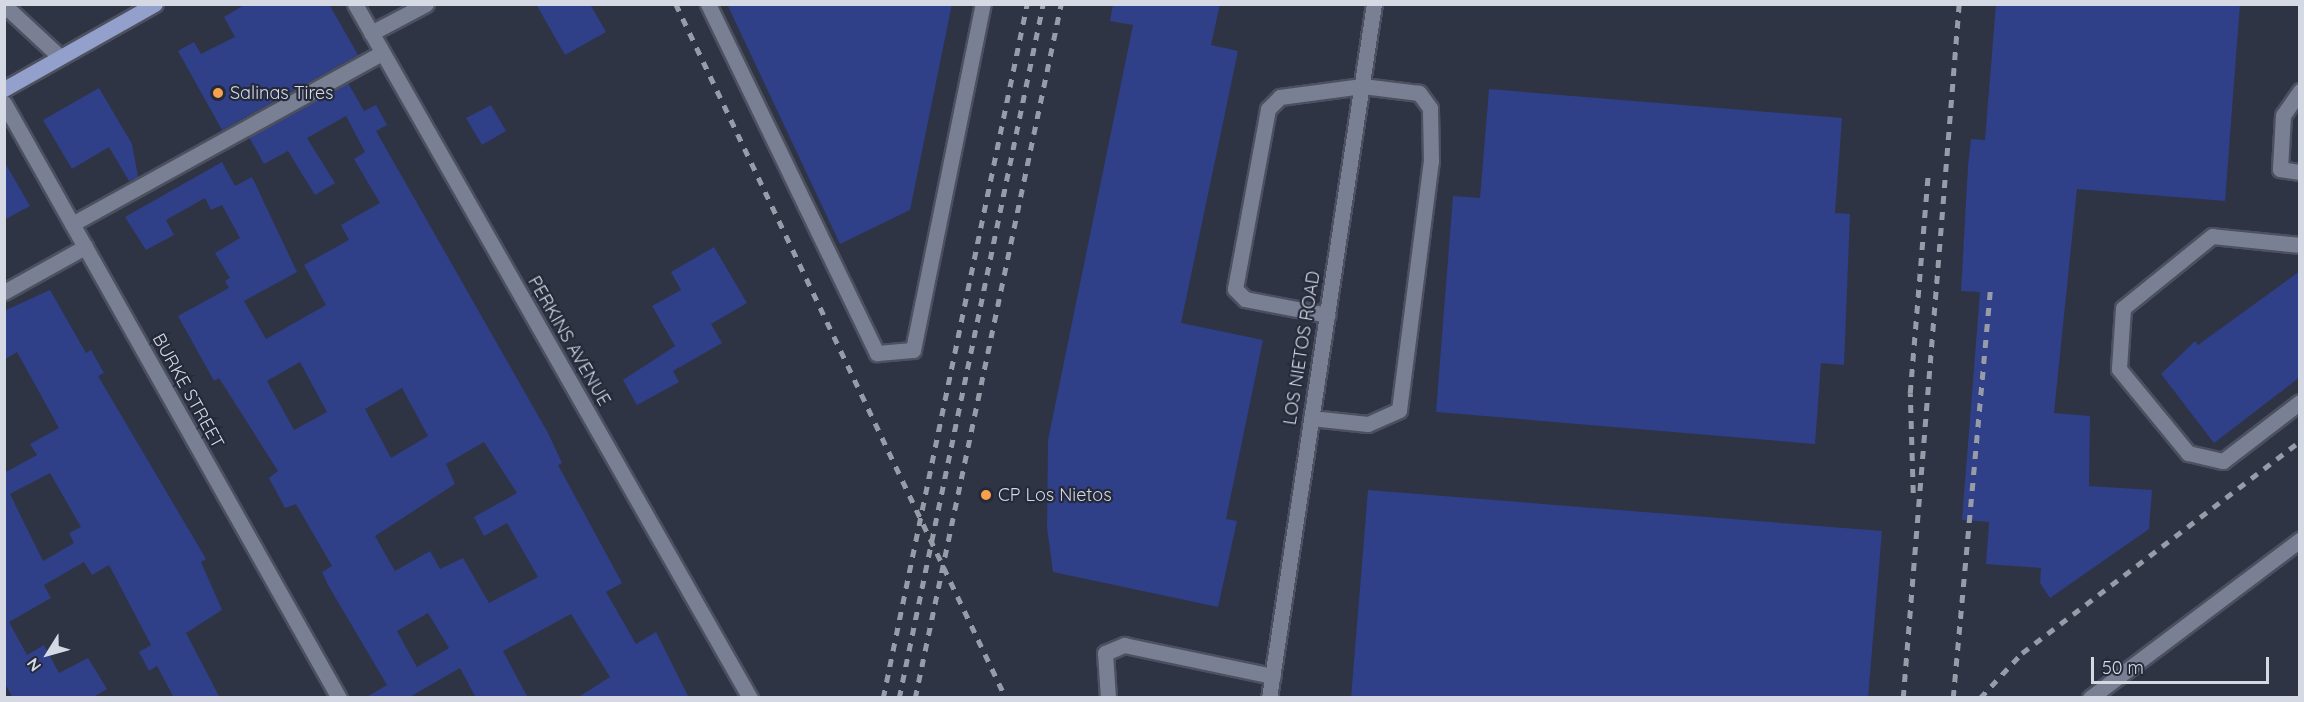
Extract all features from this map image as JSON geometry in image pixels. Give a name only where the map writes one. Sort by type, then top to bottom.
[{"type":"main road","points":[[4,89],[155,4]]},
{"type":"street","name":"PERKINS AVENUE","points":[[355,4],[750,698]]},
{"type":"street","points":[[371,33],[426,4]]},
{"type":"street","points":[[708,4],[878,353],[914,350],[983,4]]},
{"type":"street","name":"LOS NIETOS ROAD","points":[[1269,698],[1374,4]]},
{"type":"street","points":[[4,5],[60,57]]},
{"type":"street","points":[[72,224],[382,52]]},
{"type":"street","points":[[1311,418],[1368,424],[1400,410],[1431,160],[1430,108],[1419,93],[1362,86],[1280,97],[1268,109],[1234,290],[1245,299],[1327,315]]},
{"type":"street","points":[[2300,91],[2283,116],[2280,169],[2300,172]]},
{"type":"street","name":"BURKE STREET","points":[[4,103],[339,698]]},
{"type":"street","points":[[2300,245],[2212,236],[2123,308],[2119,369],[2188,453],[2223,461],[2300,402]]},
{"type":"street","points":[[4,292],[85,247]]},
{"type":"street","points":[[2090,698],[2300,540]]},
{"type":"street","points":[[1108,698],[1105,653],[1124,645],[1272,676]]},
{"type":"building","points":[[246,4],[329,4],[358,55],[222,130],[178,51],[194,42],[201,54],[235,37],[224,17]]},
{"type":"building","points":[[536,4],[590,4],[606,32],[565,55]]},
{"type":"building","points":[[727,4],[952,4],[910,210],[840,244]]},
{"type":"building","points":[[1113,4],[1220,4],[1211,45],[1238,51],[1181,323],[1263,340],[1226,519],[1237,521],[1218,607],[1053,572],[1047,527],[1048,440],[1133,25],[1110,21]]},
{"type":"building","points":[[1996,4],[2240,4],[2225,201],[2077,189],[2054,413],[2090,416],[2089,486],[2152,490],[2149,529],[2050,598],[2040,583],[2041,568],[1986,564],[1989,522],[1962,520],[1980,292],[1961,291],[1968,166],[1971,139],[1985,140]]},
{"type":"building","points":[[348,83],[364,111],[376,105],[387,125],[376,131],[548,433],[562,463],[558,465],[622,583],[606,592],[636,644],[656,632],[689,698],[577,698],[610,677],[571,614],[503,651],[528,698],[476,698],[460,668],[408,698],[365,698],[387,685],[328,585],[322,572],[332,566],[296,504],[285,508],[269,478],[278,471],[219,378],[214,381],[178,316],[229,288],[225,281],[230,278],[215,253],[240,238],[222,205],[211,210],[205,198],[166,220],[174,235],[146,250],[125,217],[222,162],[235,186],[252,177],[297,272],[244,301],[266,339],[326,305],[304,265],[349,240],[341,225],[380,203],[354,159],[365,152],[346,116],[307,138],[335,183],[315,195],[288,151],[264,164],[249,137]],"holes":[[[300,362],[327,412],[294,430],[267,381]],[[402,388],[428,436],[391,458],[365,409]],[[484,442],[517,493],[474,517],[484,536],[507,523],[538,577],[489,603],[463,558],[440,569],[430,551],[395,571],[375,536],[455,484],[446,464]],[[428,613],[449,648],[417,667],[397,631]]]},
{"type":"building","points":[[99,88],[132,144],[138,177],[129,181],[109,147],[72,169],[43,120]]},
{"type":"building","points":[[1489,89],[1842,118],[1835,213],[1850,214],[1844,365],[1821,363],[1815,444],[1436,412],[1453,196],[1480,198]]},
{"type":"building","points":[[491,105],[506,131],[482,145],[466,118]]},
{"type":"building","points":[[4,161],[30,206],[4,220]]},
{"type":"building","points":[[714,247],[747,303],[711,324],[722,343],[673,371],[679,382],[637,405],[623,380],[675,346],[652,306],[681,290],[671,272]]},
{"type":"building","points":[[2300,271],[2300,377],[2214,443],[2161,374],[2195,341],[2198,345]]},
{"type":"building","points":[[50,290],[86,353],[91,350],[104,373],[98,376],[206,559],[201,562],[222,610],[186,633],[220,698],[174,698],[157,666],[149,671],[139,652],[151,645],[109,565],[92,575],[84,562],[44,585],[51,598],[9,622],[27,655],[44,645],[59,673],[88,658],[107,689],[92,698],[13,698],[4,682],[4,473],[37,455],[30,444],[59,428],[17,352],[4,360],[4,311]],"holes":[[[50,473],[81,527],[69,533],[74,543],[43,561],[10,494]]]},
{"type":"building","points":[[1368,490],[1882,531],[1868,698],[1351,698]]},
{"type":"railway","points":[[676,4],[1006,698]]},
{"type":"railway","points":[[883,698],[1027,4]]},
{"type":"railway","points":[[899,698],[1043,4]]},
{"type":"railway","points":[[915,698],[1061,4]]},
{"type":"railway","points":[[1903,698],[1959,4]]},
{"type":"railway","points":[[1913,493],[1910,393],[1928,176]]},
{"type":"railway","points":[[1953,698],[1990,288]]},
{"type":"railway","points":[[1980,698],[2022,653],[2300,441]]},
{"type":"place","name":"Salinas Tires","points":[[218,93]]},
{"type":"place","name":"CP Los Nietos","points":[[986,495]]}]
